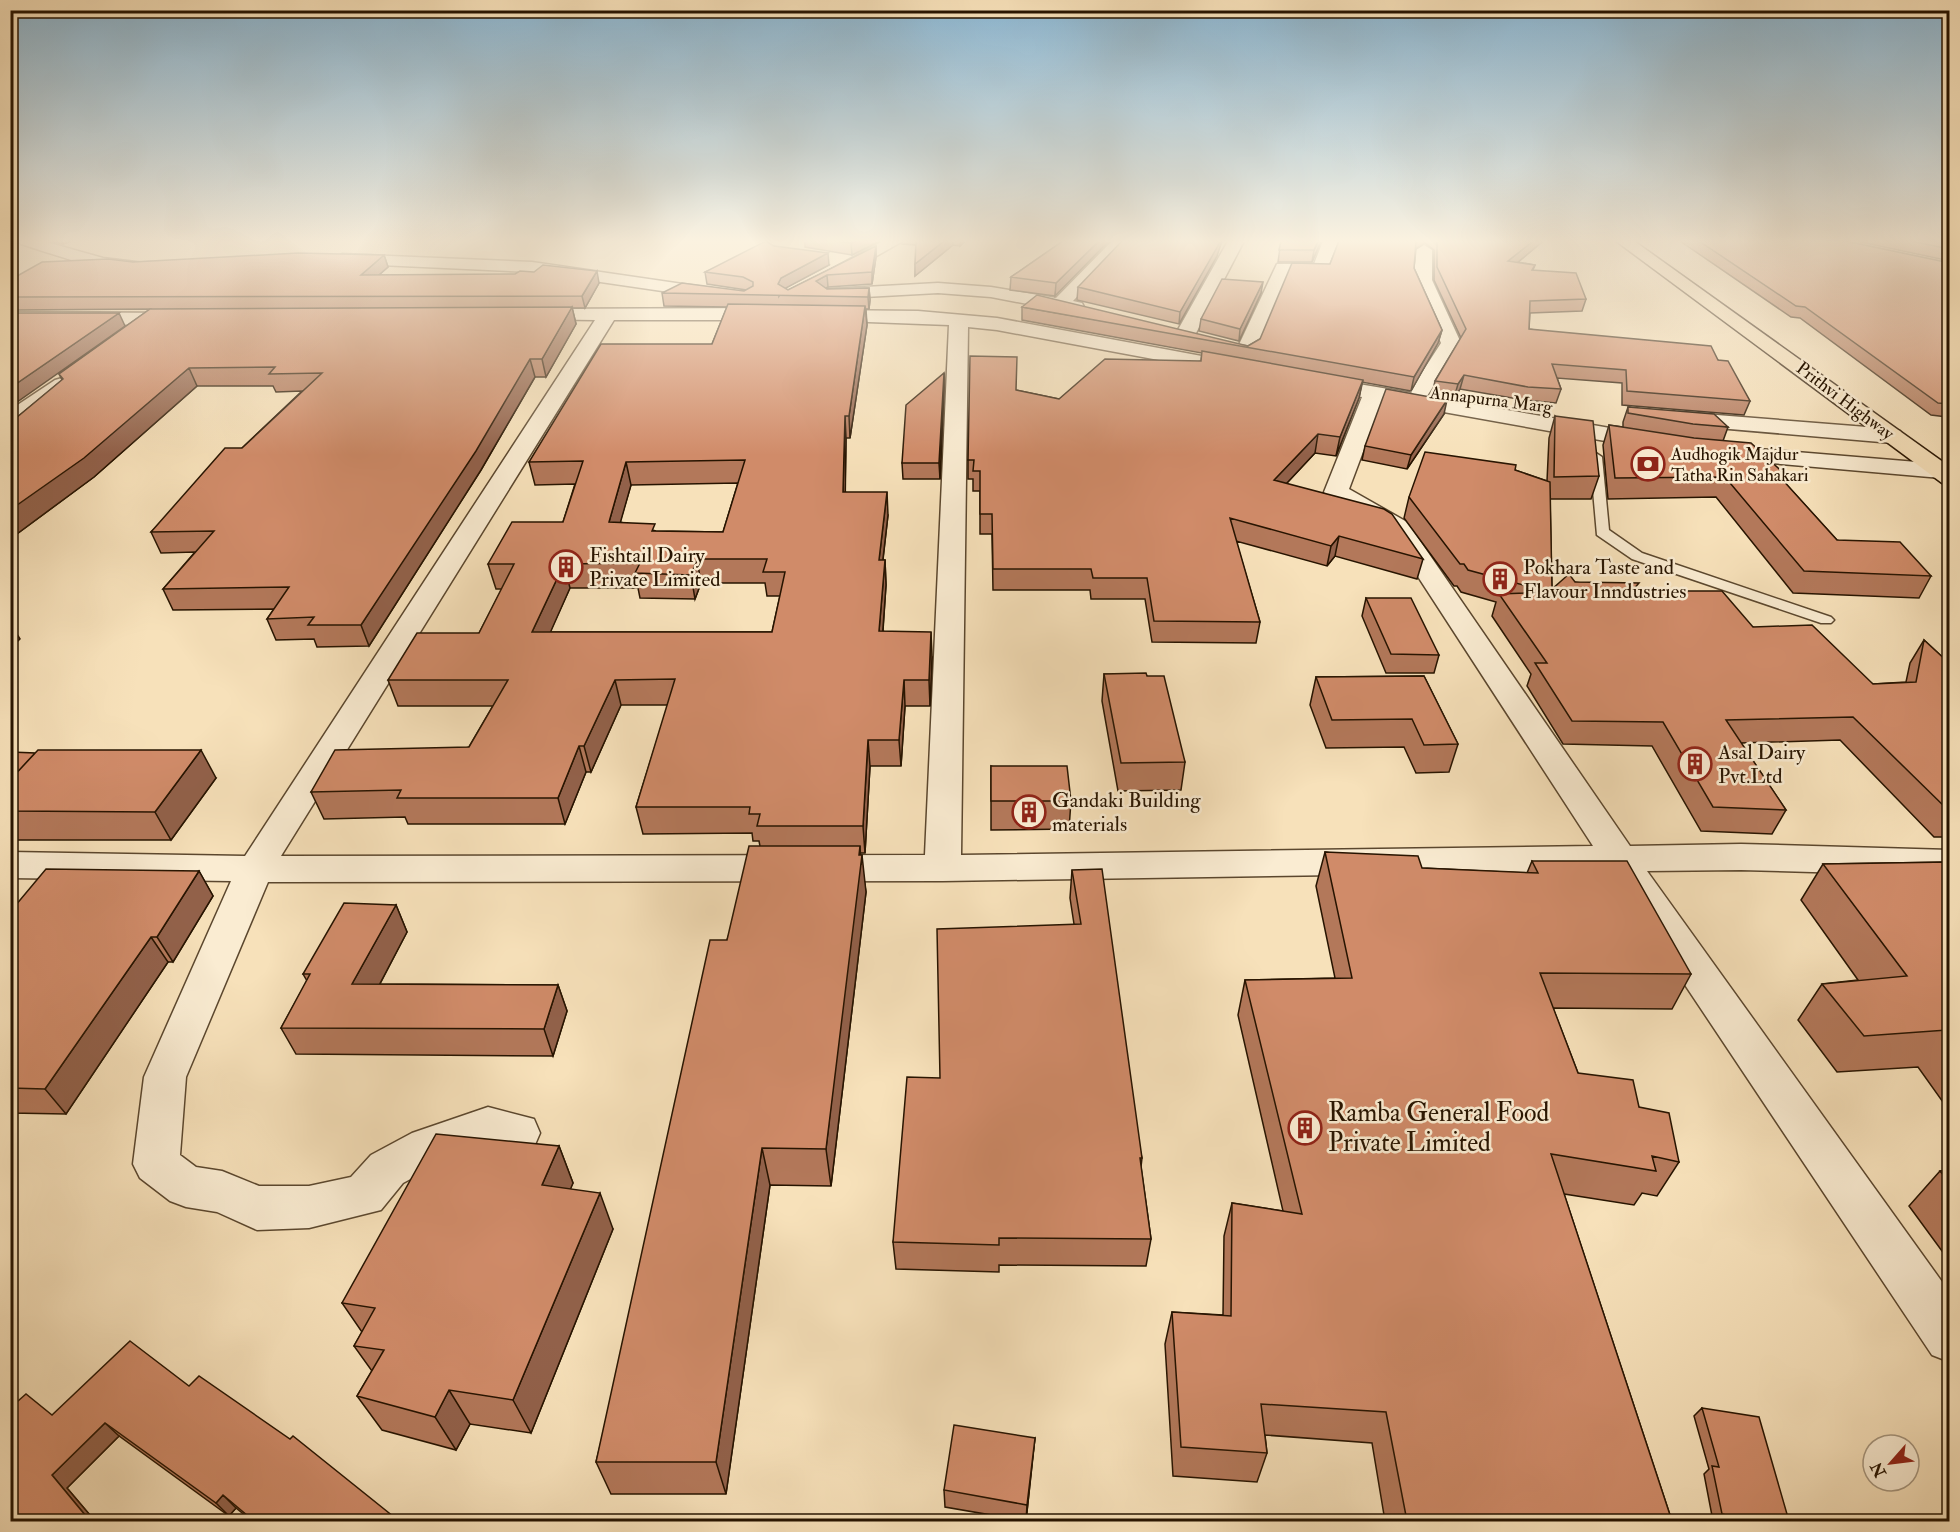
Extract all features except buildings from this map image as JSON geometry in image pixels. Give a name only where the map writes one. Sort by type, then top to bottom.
[{"type":"highway","name":"Prithvi Highway","points":[[1723,312],[1945,474]]},
{"type":"street","points":[[1185,335],[1197,312]]},
{"type":"street","points":[[1248,361],[1266,312]]},
{"type":"street","points":[[1421,391],[1450,343],[1437,312]]},
{"type":"street","points":[[507,315],[889,316],[997,324],[1248,361],[1265,356]]},
{"type":"street","points":[[518,1133],[488,1126],[428,1147],[387,1169],[365,1195],[309,1207],[257,1208],[222,1192],[186,1186],[156,1164],[165,1077],[192,1010],[255,869],[607,317]]},
{"type":"street","points":[[10,318],[199,319]]},
{"type":"street","points":[[123,340],[151,320]]},
{"type":"street","points":[[943,868],[959,320]]},
{"type":"street","points":[[1162,329],[1206,341]]},
{"type":"street","points":[[1226,346],[1248,361]]},
{"type":"street","name":"Annapurna Marg","points":[[1374,393],[1301,373],[1421,391],[1576,410]]},
{"type":"street","points":[[10,421],[76,374]]},
{"type":"street","points":[[1664,445],[1374,393],[1336,492],[1398,527],[1619,858],[1950,1337]]},
{"type":"street","points":[[1658,417],[1892,436]]},
{"type":"street","points":[[1698,450],[1945,474]]},
{"type":"street","points":[[10,865],[255,869],[943,868],[1741,857],[1950,863]]},
{"type":"lane","points":[[1593,432],[1602,532],[1637,556],[1826,620]]},
{"type":"place","name":"Audhogik Majdur Tatha Rin Sahakari","points":[[1648,464]]},
{"type":"place","name":"Fishtail Dairy Private Limited","points":[[566,567]]},
{"type":"place","name":"Pokhara Taste and Flavour Inndustries","points":[[1500,579]]},
{"type":"place","name":"Asal Dairy Pvt.Ltd","points":[[1695,764]]},
{"type":"place","name":"Gandaki Building materials","points":[[1029,812]]},
{"type":"place","name":"Ramba General Food Private Limited","points":[[1305,1128]]}]
